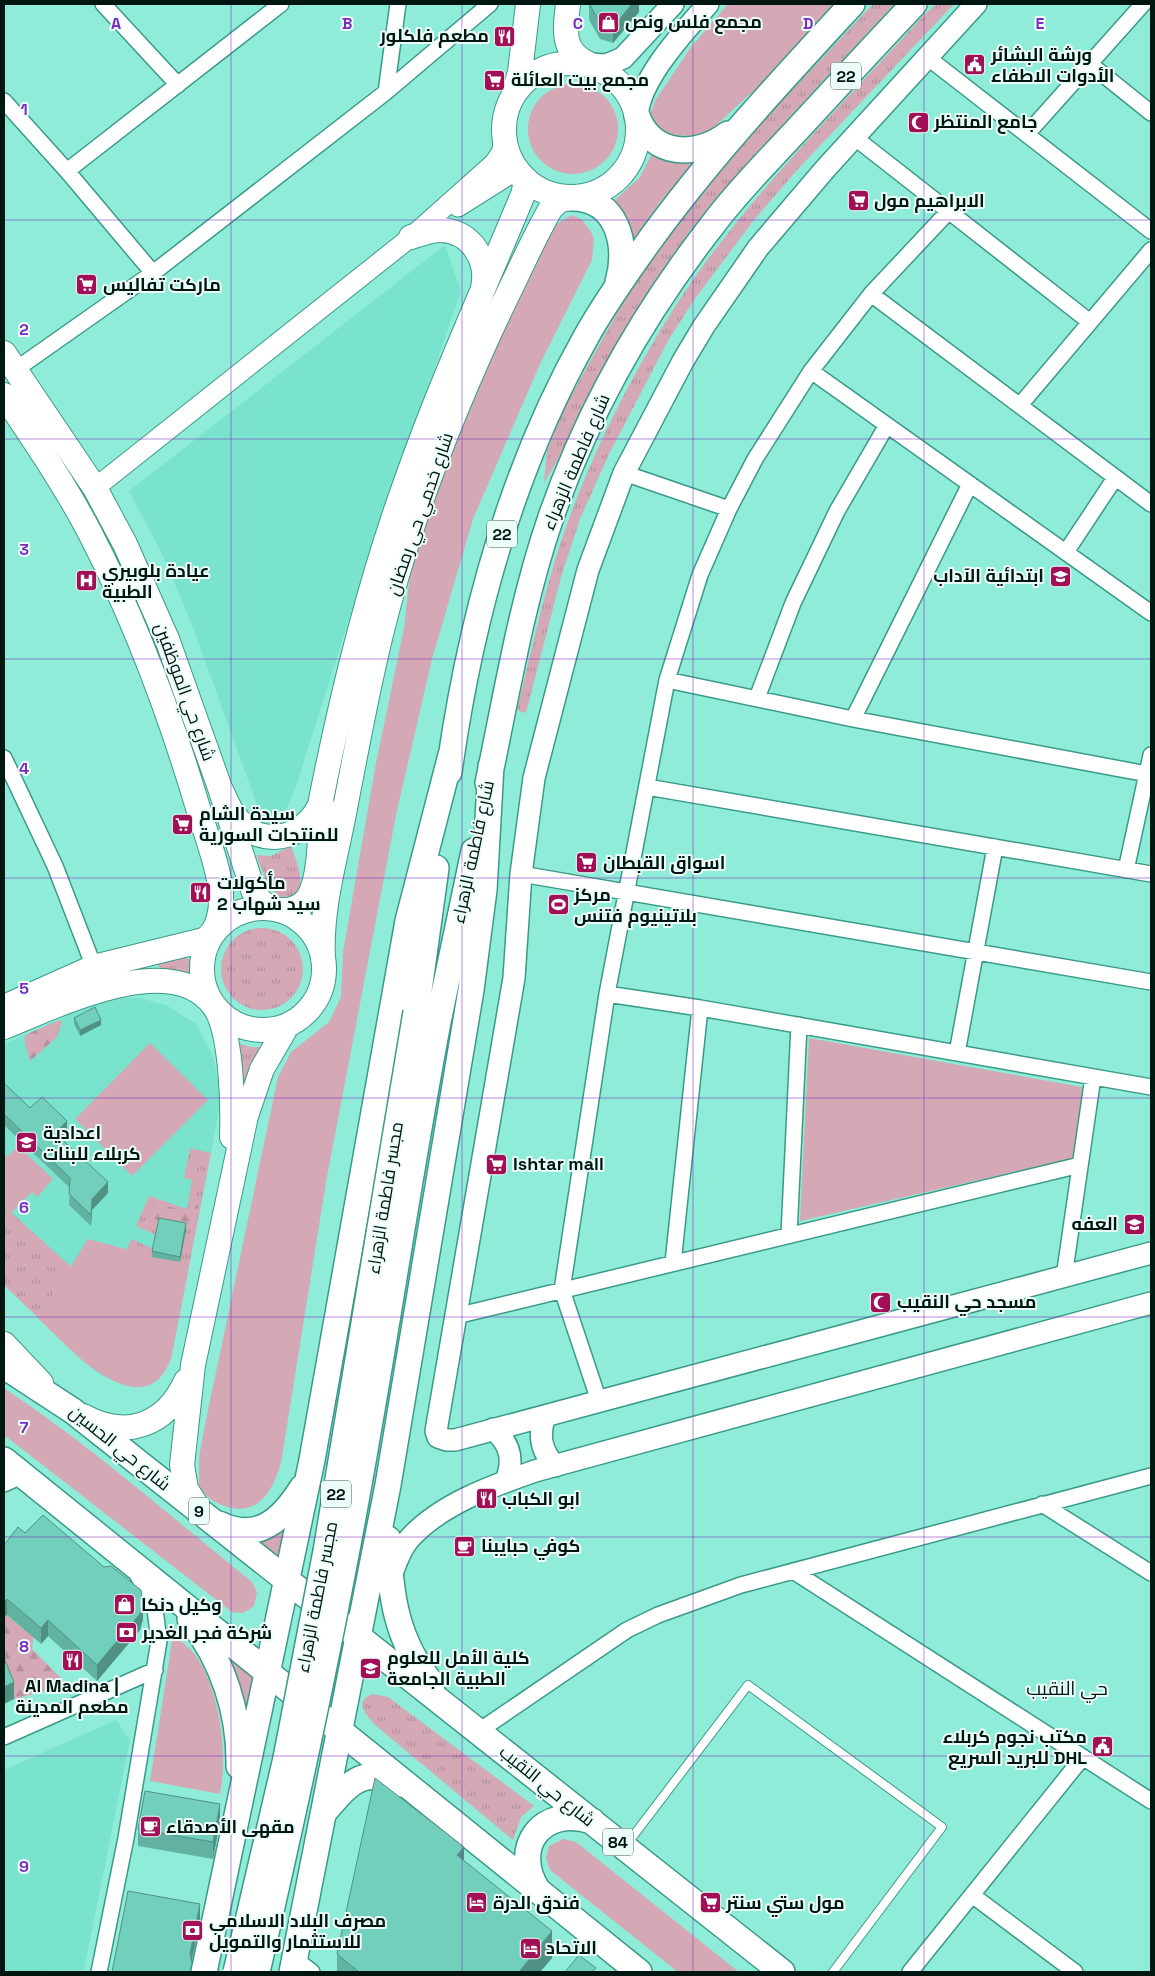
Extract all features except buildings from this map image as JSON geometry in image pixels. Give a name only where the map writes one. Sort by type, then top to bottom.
[{"type":"highway","name":"شارع فاطمة الزهراء","points":[[428,1014],[452,755],[475,634],[496,552],[546,415],[586,336],[615,289],[688,188],[747,118],[852,4]]},
{"type":"highway","name":"شارع فاطمة الزهراء","points":[[428,1014],[492,766],[518,632],[539,555],[566,478],[585,432],[611,381],[656,304],[714,223],[744,186],[914,4]]},
{"type":"highway","points":[[637,116],[647,136],[656,143],[684,150],[712,145],[747,118]]},
{"type":"highway","points":[[572,198],[585,199],[598,204],[608,212],[616,226],[622,253],[621,272],[615,289]]},
{"type":"highway","points":[[204,1972],[312,1460],[408,921],[452,755]]},
{"type":"highway","points":[[300,1968],[316,1852],[388,1485],[479,945],[492,766]]},
{"type":"highway","name":"مجسر فاطمة الزهراء","points":[[236,1972],[286,1758],[428,1014]]},
{"type":"highway","name":"مجسر فاطمة الزهراء","points":[[257,1972],[305,1765],[371,1417],[420,1114],[428,1014]]},
{"type":"highway","name":"9","points":[[4,1366],[73,1411]]},
{"type":"highway","name":"شارع حي الحسين","points":[[73,1411],[454,1711]]},
{"type":"highway","points":[[4,1460],[14,1479],[122,1555],[639,1972]]},
{"type":"highway","points":[[312,1460],[311,1485],[317,1502],[322,1509],[337,1518],[354,1521],[371,1515],[383,1502],[388,1485]]},
{"type":"highway","points":[[205,1516],[231,1530],[256,1530],[267,1526],[288,1510],[307,1478],[312,1460]]},
{"type":"highway","points":[[388,1485],[390,1581],[396,1616],[407,1646],[424,1675],[454,1711]]},
{"type":"highway","points":[[166,1590],[191,1620],[208,1646],[230,1698],[236,1727],[239,1757],[232,1836]]},
{"type":"highway","name":"شارع حي النقيب","points":[[454,1711],[782,1972]]},
{"type":"highway","points":[[324,1812],[346,1786],[364,1777],[383,1777],[412,1789]]},
{"type":"highway","points":[[232,1836],[237,1826],[252,1810],[267,1804],[283,1804],[294,1808],[311,1822],[316,1831],[316,1852]]},
{"type":"highway","points":[[538,1892],[530,1879],[526,1863],[528,1848],[535,1834],[547,1823],[561,1817],[577,1816],[592,1821]]},
{"type":"main road","points":[[528,4],[520,72],[514,94],[504,118],[504,141],[510,160],[522,176],[536,188],[553,195],[572,198],[591,195],[609,186],[624,172],[633,156],[638,136],[637,116],[639,100],[654,74],[708,4]]},
{"type":"main road","points":[[568,4],[565,30],[567,41],[575,56],[606,72],[620,84],[631,99],[637,116]]},
{"type":"main road","points":[[514,94],[525,80],[547,67],[572,62],[606,65],[623,58],[673,4]]},
{"type":"main road","points":[[976,4],[854,137],[758,248],[683,360],[624,473],[588,570],[534,778],[521,874],[514,978],[456,1316],[436,1419],[438,1437],[447,1440],[545,1416],[1151,1253]]},
{"type":"main road","points":[[220,788],[235,817],[244,827],[269,837],[283,837],[296,834],[314,817],[320,805],[351,660],[387,536],[428,424],[524,192],[525,184],[522,176]]},
{"type":"main road","name":"شارع خدمي حي رمضان","points":[[323,960],[324,927],[380,640],[421,502],[460,399],[546,216],[555,204],[572,198]]},
{"type":"main road","points":[[411,237],[441,230],[456,233],[469,241],[479,253],[484,267],[482,296]]},
{"type":"main road","name":"شارع حي الموظفين","points":[[10,362],[95,488],[126,544],[163,631],[220,788],[253,890],[261,902],[276,909]]},
{"type":"main road","name":"شارع حي الموظفين","points":[[4,395],[58,478],[90,534],[123,602],[157,687],[189,779],[220,885],[221,909],[213,932]]},
{"type":"main road","points":[[4,1007],[94,967],[200,942],[225,920],[239,912],[256,908],[276,909],[299,906],[309,896],[316,869],[324,785]]},
{"type":"main road","points":[[4,1027],[100,990],[146,981],[181,984],[196,991],[229,1021],[247,1029],[268,1031],[287,1026],[304,1015],[316,999],[323,980],[323,960],[318,943],[309,929],[296,918],[276,909]]},
{"type":"main road","points":[[213,932],[204,950],[201,969],[204,989],[214,1006],[224,1031],[229,1070],[232,1118],[229,1189]]},
{"type":"main road","points":[[205,1516],[191,1499],[186,1489],[182,1465],[193,1365],[246,1116],[269,1054],[287,1026]]},
{"type":"main road","points":[[390,1581],[400,1551],[423,1526],[456,1505],[506,1481],[1151,1303]]},
{"type":"main road","name":"شارع حي الحسين","points":[[4,1344],[73,1411]]},
{"type":"main road","points":[[73,1411],[105,1425],[123,1428],[148,1423],[169,1410],[193,1365]]},
{"type":"main road","points":[[545,1416],[540,1437],[547,1458],[555,1466]]},
{"type":"main road","points":[[494,1429],[508,1447],[511,1459],[506,1481]]},
{"type":"street","points":[[103,4],[178,85]]},
{"type":"street","points":[[67,171],[281,4]]},
{"type":"street","points":[[386,92],[398,4]]},
{"type":"street","points":[[10,362],[153,273],[386,92],[490,4]]},
{"type":"street","points":[[1026,134],[1143,4]]},
{"type":"street","points":[[927,57],[1151,231]]},
{"type":"street","points":[[1090,64],[1151,113]]},
{"type":"street","points":[[4,101],[67,171],[153,273]]},
{"type":"street","points":[[854,137],[1090,322]]},
{"type":"street","points":[[95,488],[411,237],[494,163],[501,153],[504,141]]},
{"type":"street","points":[[411,237],[511,174],[517,173],[522,176]]},
{"type":"street","points":[[599,1402],[562,1290],[606,994],[667,680],[700,575],[729,510],[755,459],[811,371],[871,294],[949,211]]},
{"type":"street","points":[[1021,404],[1151,250]]},
{"type":"street","points":[[871,294],[1021,404],[1151,504]]},
{"type":"street","points":[[811,371],[1151,613]]},
{"type":"street","points":[[756,698],[793,603],[825,536],[887,425]]},
{"type":"street","points":[[624,473],[729,510]]},
{"type":"street","points":[[1066,552],[1116,478]]},
{"type":"street","points":[[853,719],[970,484]]},
{"type":"street","points":[[667,680],[853,719],[1147,774]]},
{"type":"street","points":[[1126,870],[1151,755]]},
{"type":"street","points":[[4,758],[55,866],[94,967]]},
{"type":"street","points":[[647,787],[1151,874]]},
{"type":"street","points":[[957,1054],[974,952],[995,847]]},
{"type":"street","points":[[521,874],[1151,982]]},
{"type":"street","points":[[606,994],[700,1008],[1151,1087]]},
{"type":"street","points":[[673,1263],[700,1008]]},
{"type":"street","points":[[789,1235],[799,1025]]},
{"type":"street","points":[[1064,1277],[1093,1078]]},
{"type":"street","points":[[456,1316],[1080,1165]]},
{"type":"street","points":[[479,1731],[627,1630],[688,1604],[741,1585],[1151,1476]]},
{"type":"street","points":[[1042,1504],[1151,1573]]},
{"type":"street","points":[[100,1972],[126,1838],[160,1631],[155,1608],[142,1582],[122,1555]]},
{"type":"street","points":[[793,1572],[1151,1801]]},
{"type":"street","points":[[4,1737],[155,1670]]},
{"type":"street","points":[[910,1972],[1082,1757]]},
{"type":"street","points":[[972,1895],[1075,1972]]},
{"type":"lane","points":[[625,1848],[748,1685],[942,1827],[833,1972]]},
{"type":"shaded area","points":[[445,245],[461,291],[359,588],[296,786],[281,822],[271,826],[263,819],[259,810],[192,625],[162,554],[129,491]]},
{"type":"shaded area","points":[[117,998],[140,998],[166,1005],[196,1024],[213,1056],[219,1086],[219,1111],[171,1358],[160,1377],[146,1385],[134,1387],[109,1379],[96,1372],[4,1285],[4,1044],[93,1004]]},
{"type":"shaded area","points":[[116,1720],[130,1740],[84,1970],[4,1972],[4,1770]]},
{"type":"green space","points":[[728,4],[840,4],[783,67],[712,129],[695,136],[668,135],[662,132],[652,119],[651,112],[655,101],[691,47]]},
{"type":"green space","points":[[873,4],[894,4],[753,157],[690,230],[616,344],[544,483],[547,451],[567,403],[623,302],[677,221],[740,145]]},
{"type":"green space","points":[[937,4],[954,4],[798,169],[754,220],[694,300],[669,339],[609,454],[580,519],[561,577],[526,713],[517,710],[551,574],[579,492],[618,408],[662,327],[711,255],[761,193],[814,133],[924,15]]},
{"type":"green space","points":[[573,84],[590,88],[605,97],[614,112],[618,129],[614,146],[605,161],[590,170],[573,174],[556,170],[541,161],[532,146],[528,129],[532,112],[541,97],[556,88]]},
{"type":"green space","points":[[653,152],[669,162],[695,162],[660,202],[631,245],[622,213],[613,202],[640,177]]},
{"type":"green space","points":[[571,215],[581,219],[590,230],[594,239],[592,260],[540,364],[473,519],[432,659],[396,815],[326,1182],[281,1463],[269,1491],[257,1504],[249,1508],[228,1507],[212,1500],[199,1487],[199,1457],[207,1415],[278,1077],[291,1052],[329,1022],[341,997],[343,952],[376,763],[404,628],[411,566],[429,511],[479,383],[554,226]]},
{"type":"green space","points":[[291,846],[299,870],[300,886],[290,896],[280,897],[269,887],[256,855],[271,856]]},
{"type":"green space","points":[[262,928],[278,931],[291,940],[300,953],[303,969],[300,985],[291,998],[278,1007],[262,1010],[246,1007],[233,998],[224,985],[221,969],[224,953],[233,940],[246,931]]},
{"type":"green space","points":[[182,956],[191,960],[193,966],[187,974],[160,969],[157,962]]},
{"type":"green space","points":[[60,1020],[62,1022],[57,1037],[30,1061],[25,1044],[25,1035]]},
{"type":"green space","points":[[809,1038],[1082,1087],[1075,1158],[800,1221]]},
{"type":"green space","points":[[233,1042],[251,1047],[261,1047],[241,1107]]},
{"type":"green space","points":[[150,1043],[208,1100],[132,1176],[75,1119]]},
{"type":"green space","points":[[18,1146],[53,1179],[37,1197],[32,1192],[11,1213],[4,1206],[4,1153],[7,1157]]},
{"type":"green space","points":[[190,1148],[211,1153],[171,1358],[163,1373],[154,1382],[143,1386],[119,1383],[106,1377],[83,1361],[4,1285],[4,1206],[91,1285],[121,1268],[131,1239],[154,1249],[156,1235],[136,1226],[149,1196],[187,1209],[192,1180],[184,1178]]},
{"type":"green space","points":[[158,1203],[186,1212],[191,1204],[198,1205],[194,1225],[190,1230],[174,1221],[156,1220],[148,1215],[148,1209]]},
{"type":"green space","points":[[88,1239],[189,1266],[171,1358],[159,1379],[143,1387],[124,1385],[105,1376],[85,1362],[38,1318]]},
{"type":"green space","points":[[4,1388],[99,1457],[252,1582],[257,1592],[254,1606],[243,1613],[232,1612],[4,1435]]},
{"type":"green space","points":[[286,1531],[282,1563],[250,1538]]},
{"type":"green space","points":[[7,1615],[23,1629],[34,1633],[32,1649],[62,1679],[49,1690],[14,1699],[4,1675],[4,1616]]},
{"type":"green space","points":[[173,1635],[196,1655],[206,1673],[212,1690],[217,1707],[222,1743],[223,1761],[220,1794],[150,1781]]},
{"type":"green space","points":[[217,1648],[254,1677],[244,1719]]},
{"type":"green space","points":[[372,1694],[388,1697],[534,1806],[521,1817],[513,1840],[374,1724],[365,1713],[362,1704],[365,1698]]},
{"type":"green space","points":[[563,1839],[576,1842],[739,1972],[678,1972],[550,1870],[546,1858],[549,1846]]},
{"type":"place","name":"مجمع فلس ونص","points":[[609,22]]},
{"type":"place","name":"مطعم فلكلور","points":[[505,36]]},
{"type":"place","name":"ورشة البشائر الأدوات الاطفاء","points":[[975,65]]},
{"type":"place","name":"مجمع بيت العائلة","points":[[495,80]]},
{"type":"place","name":"جامع المنتظر","points":[[918,122]]},
{"type":"place","name":"الابراهيم مول","points":[[858,201]]},
{"type":"place","name":"ماركت تفاليس","points":[[87,285]]},
{"type":"place","name":"ابتدائية الآداب","points":[[1060,576]]},
{"type":"place","name":"عيادة بلوبيري الطبية","points":[[86,581]]},
{"type":"place","name":"سيدة الشام للمنتجات السورية","points":[[183,824]]},
{"type":"place","name":"اسواق القبطان","points":[[587,863]]},
{"type":"place","name":"مأكولات سيد شهاب 2","points":[[201,893]]},
{"type":"place","name":"مركز بلاتينيوم فتنس","points":[[558,905]]},
{"type":"place","name":"اعدادية كربلاء للبنات","points":[[27,1143]]},
{"type":"place","name":"Ishtar mall","points":[[497,1164]]},
{"type":"place","name":"العفه","points":[[1134,1224]]},
{"type":"place","name":"مسجد حي النقيب","points":[[881,1302]]},
{"type":"place","name":"ابو الكباب","points":[[486,1499]]},
{"type":"place","name":"كوفي حبايبنا","points":[[465,1546]]},
{"type":"place","name":"وكيل دنكا","points":[[125,1605]]},
{"type":"place","name":"شركة فجر الغدير","points":[[126,1633]]},
{"type":"place","name":"Al Madina | مطعم المدينة","points":[[72,1661]]},
{"type":"place","name":"كلية الأمل للعلوم الطبية الجامعة","points":[[371,1668]]},
{"type":"place","name":"مكتب نجوم كربلاء للبريد السريع DHL","points":[[1103,1747]]},
{"type":"place","name":"مقهى الأصدقاء","points":[[150,1827]]},
{"type":"place","name":"فندق الدرة","points":[[477,1903]]},
{"type":"place","name":"مول ستي سنتر","points":[[710,1903]]},
{"type":"place","name":"مصرف البلاد الاسلامي للاستثمار والتمويل","points":[[193,1931]]},
{"type":"place","name":"الاتحاد","points":[[530,1948]]},
{"type":"district","name":"حي النقيب","points":[[1067,1688]]}]
